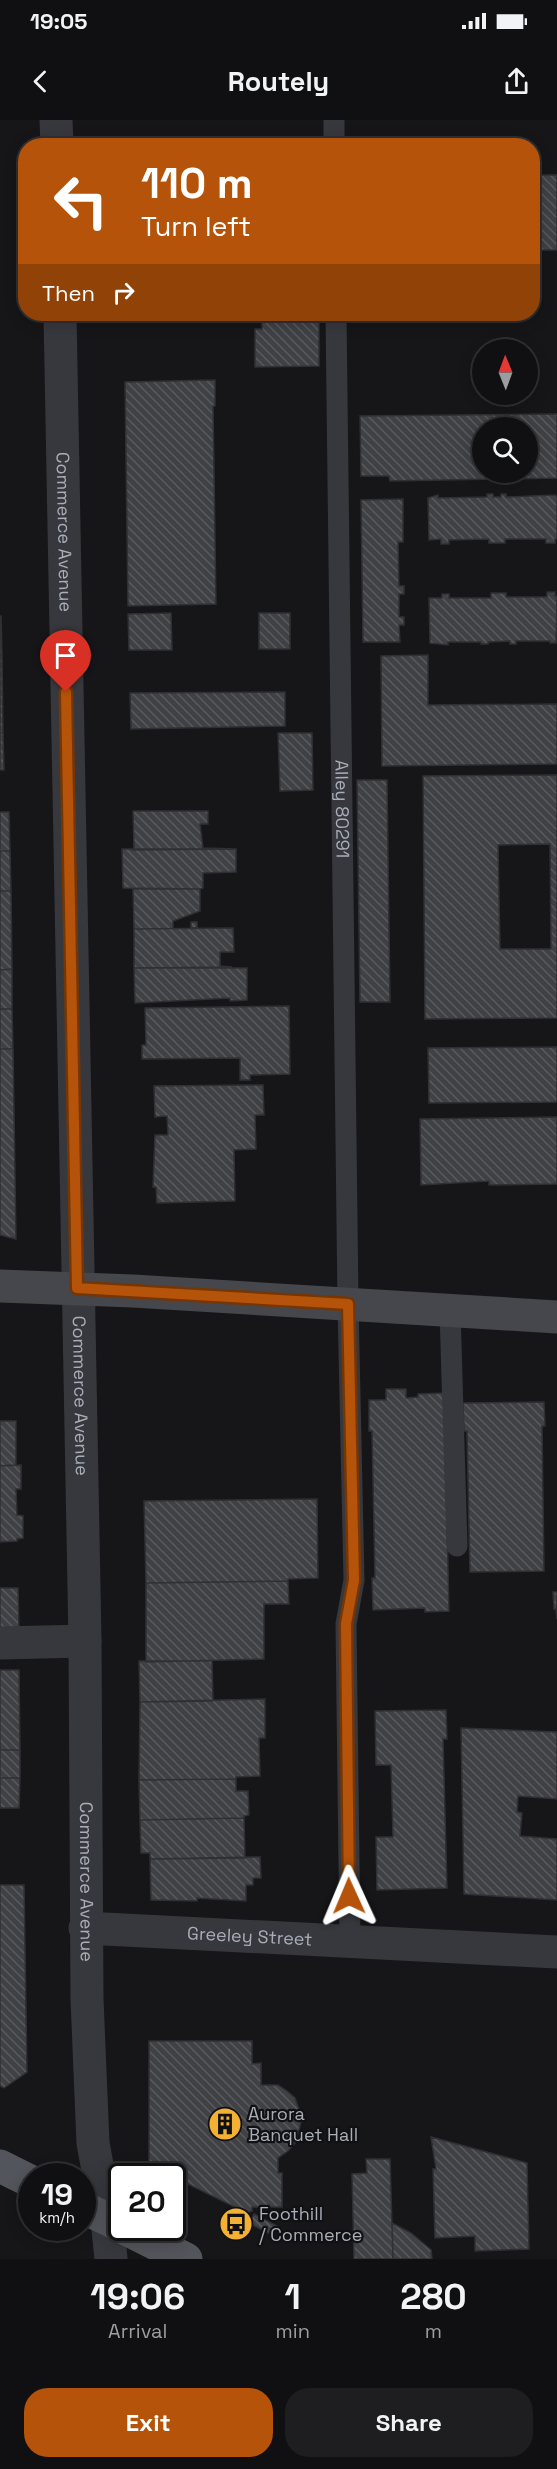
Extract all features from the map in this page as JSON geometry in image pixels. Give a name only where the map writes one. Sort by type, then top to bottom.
[{"type":"main road","points":[[0,1286],[77,1288],[557,1317]]},
{"type":"main road","points":[[0,2166],[18,2175]]},
{"type":"main road","points":[[150,2241],[186,2259]]},
{"type":"street","points":[[56,120],[57,138]]},
{"type":"street","name":"Commerce Avenue","points":[[60,321],[85,1641],[85,1928],[93,2143],[108,2215]]},
{"type":"street","points":[[0,1644],[85,1641]]},
{"type":"street","name":"Greeley Street","points":[[85,1928],[557,1952]]},
{"type":"street","name":"Commerce Avenue","points":[[110,2241],[111,2259]]},
{"type":"lane","points":[[334,120],[334,138]]},
{"type":"lane","name":"Alley 80291","points":[[336,321],[348,1304],[354,1580],[346,1624],[350,1942]]},
{"type":"lane","points":[[450,1310],[457,1546]]},
{"type":"building","points":[[540,175],[557,175],[557,250],[540,250]]},
{"type":"building","points":[[262,321],[319,321],[319,366],[255,367],[255,329],[262,329]]},
{"type":"building","points":[[215,380],[215,406],[213,406],[216,604],[128,606],[125,382]]},
{"type":"building","points":[[557,414],[557,478],[538,478],[538,417],[472,417],[472,480],[390,481],[389,476],[361,476],[360,416]]},
{"type":"building","points":[[487,494],[493,494],[493,497],[501,497],[501,494],[506,494],[506,497],[555,495],[557,497],[557,539],[555,543],[546,543],[546,539],[505,539],[505,543],[489,543],[489,539],[449,540],[449,544],[441,544],[441,539],[429,540],[428,498],[438,495],[438,498],[487,497]]},
{"type":"building","points":[[403,499],[403,542],[398,542],[399,586],[404,586],[404,594],[399,594],[399,617],[404,617],[404,625],[399,625],[400,642],[363,642],[361,500]]},
{"type":"building","points":[[547,592],[555,592],[557,596],[556,643],[550,643],[550,641],[516,641],[516,644],[510,644],[510,641],[488,642],[488,644],[448,642],[448,645],[430,643],[429,598],[442,598],[442,594],[449,594],[449,598],[491,598],[491,593],[506,593],[506,597],[547,597]]},
{"type":"building","points":[[171,613],[172,650],[129,650],[128,614]]},
{"type":"building","points":[[259,613],[290,613],[290,649],[259,649]]},
{"type":"building","points":[[1,616],[2,655],[0,655]]},
{"type":"building","points":[[0,655],[2,655],[3,733],[0,733]]},
{"type":"building","points":[[428,655],[428,705],[557,704],[557,764],[382,766],[381,656]]},
{"type":"building","points":[[285,692],[285,726],[131,729],[130,693]]},
{"type":"building","points":[[0,733],[3,733],[4,770],[0,770]]},
{"type":"building","points":[[278,733],[312,733],[313,790],[280,791]]},
{"type":"building","points":[[557,775],[557,1018],[425,1019],[423,776]],"holes":[[[550,844],[551,949],[500,949],[498,845]]]},
{"type":"building","points":[[357,780],[387,780],[390,1002],[360,1002]]},
{"type":"building","points":[[133,811],[208,811],[208,824],[200,824],[203,848],[236,849],[132,850],[134,849]]},
{"type":"building","points":[[0,812],[9,812],[10,851],[0,851]]},
{"type":"building","points":[[122,849],[236,849],[236,872],[203,873],[203,888],[200,889],[123,888]]},
{"type":"building","points":[[0,851],[10,851],[11,891],[0,891]]},
{"type":"building","points":[[133,889],[200,889],[200,911],[173,921],[173,929],[134,929]]},
{"type":"building","points":[[0,891],[11,891],[12,969],[0,970]]},
{"type":"building","points":[[191,922],[197,922],[197,928],[191,928]]},
{"type":"building","points":[[233,928],[234,952],[220,952],[220,966],[232,967],[134,968],[134,929]]},
{"type":"building","points":[[134,968],[247,968],[247,1000],[230,1001],[230,998],[135,1003]]},
{"type":"building","points":[[12,969],[12,1009],[0,1009],[0,970]]},
{"type":"building","points":[[289,1006],[290,1074],[250,1075],[250,1080],[240,1080],[240,1058],[142,1059],[142,1045],[146,1045],[145,1008]]},
{"type":"building","points":[[0,1009],[12,1009],[13,1049],[0,1049]]},
{"type":"building","points":[[557,1047],[557,1102],[429,1103],[428,1048]]},
{"type":"building","points":[[0,1049],[13,1049],[16,1239],[0,1235]]},
{"type":"building","points":[[263,1085],[264,1115],[255,1115],[256,1149],[234,1150],[235,1201],[157,1203],[156,1187],[153,1187],[155,1135],[168,1135],[167,1116],[155,1117],[154,1086]]},
{"type":"building","points":[[557,1117],[557,1184],[489,1185],[489,1181],[421,1185],[420,1119]]},
{"type":"building","points":[[386,1389],[406,1389],[406,1398],[418,1397],[418,1394],[444,1393],[449,1611],[425,1612],[425,1608],[373,1610],[372,1578],[375,1578],[372,1431],[369,1431],[369,1400],[386,1400]]},
{"type":"building","points":[[544,1402],[545,1426],[542,1426],[544,1571],[470,1572],[467,1431],[464,1431],[463,1403]]},
{"type":"building","points":[[0,1421],[16,1421],[16,1465],[0,1466]]},
{"type":"building","points":[[21,1465],[21,1489],[16,1489],[17,1515],[23,1516],[23,1538],[17,1541],[0,1542],[0,1466]]},
{"type":"building","points":[[317,1499],[318,1578],[288,1579],[288,1581],[146,1583],[144,1501]]},
{"type":"building","points":[[288,1581],[289,1604],[264,1604],[264,1659],[146,1662],[146,1583]]},
{"type":"building","points":[[0,1588],[18,1588],[19,1631],[0,1632]]},
{"type":"building","points":[[553,1592],[557,1592],[557,1619],[556,1609],[554,1609]]},
{"type":"building","points":[[139,1661],[212,1661],[213,1701],[140,1702]]},
{"type":"building","points":[[0,1670],[19,1670],[20,1750],[0,1750]]},
{"type":"building","points":[[265,1699],[265,1738],[259,1738],[260,1776],[236,1777],[236,1779],[139,1780],[140,1702]]},
{"type":"building","points":[[446,1710],[447,1739],[443,1739],[447,1888],[377,1890],[376,1837],[393,1837],[391,1765],[376,1765],[375,1711]]},
{"type":"building","points":[[461,1728],[557,1732],[557,1799],[518,1796],[517,1812],[522,1813],[520,1836],[557,1839],[557,1900],[464,1894]]},
{"type":"building","points":[[0,1750],[20,1750],[20,1778],[0,1778]]},
{"type":"building","points":[[0,1778],[20,1778],[19,1808],[0,1808]]},
{"type":"building","points":[[236,1779],[236,1791],[248,1791],[249,1815],[244,1818],[140,1820],[139,1780]]},
{"type":"building","points":[[244,1818],[245,1858],[150,1859],[150,1853],[141,1853],[140,1820]]},
{"type":"building","points":[[260,1857],[261,1878],[253,1878],[253,1885],[246,1885],[246,1901],[197,1898],[197,1901],[151,1900],[150,1859]]},
{"type":"building","points":[[0,1885],[24,1885],[27,2072],[4,2088],[0,2086]]},
{"type":"building","name":"Aurora Banquet Hall","points":[[149,2041],[252,2041],[252,2064],[261,2063],[261,2085],[278,2085],[295,2098],[302,2118],[296,2142],[278,2158],[278,2173],[282,2173],[282,2207],[252,2207],[252,2211],[247,2213],[186,2183],[186,2163],[149,2163]]},
{"type":"building","points":[[431,2137],[527,2163],[529,2249],[475,2251],[475,2236],[435,2238],[433,2169],[436,2169]]},
{"type":"building","points":[[366,2159],[390,2159],[393,2259],[354,2259],[352,2174],[367,2173]]},
{"type":"building","points":[[254,2214],[277,2226],[272,2235],[249,2223]]},
{"type":"building","points":[[392,2223],[411,2233],[431,2250],[432,2259],[393,2259]]},
{"type":"place","name":"Aurora Banquet Hall","points":[[225,2124]]},
{"type":"place","name":"Foothill / Commerce","points":[[236,2224]]},
{"type":"route","points":[[66,692],[77,1288],[348,1304],[354,1580],[346,1624],[349,1896]]}]
